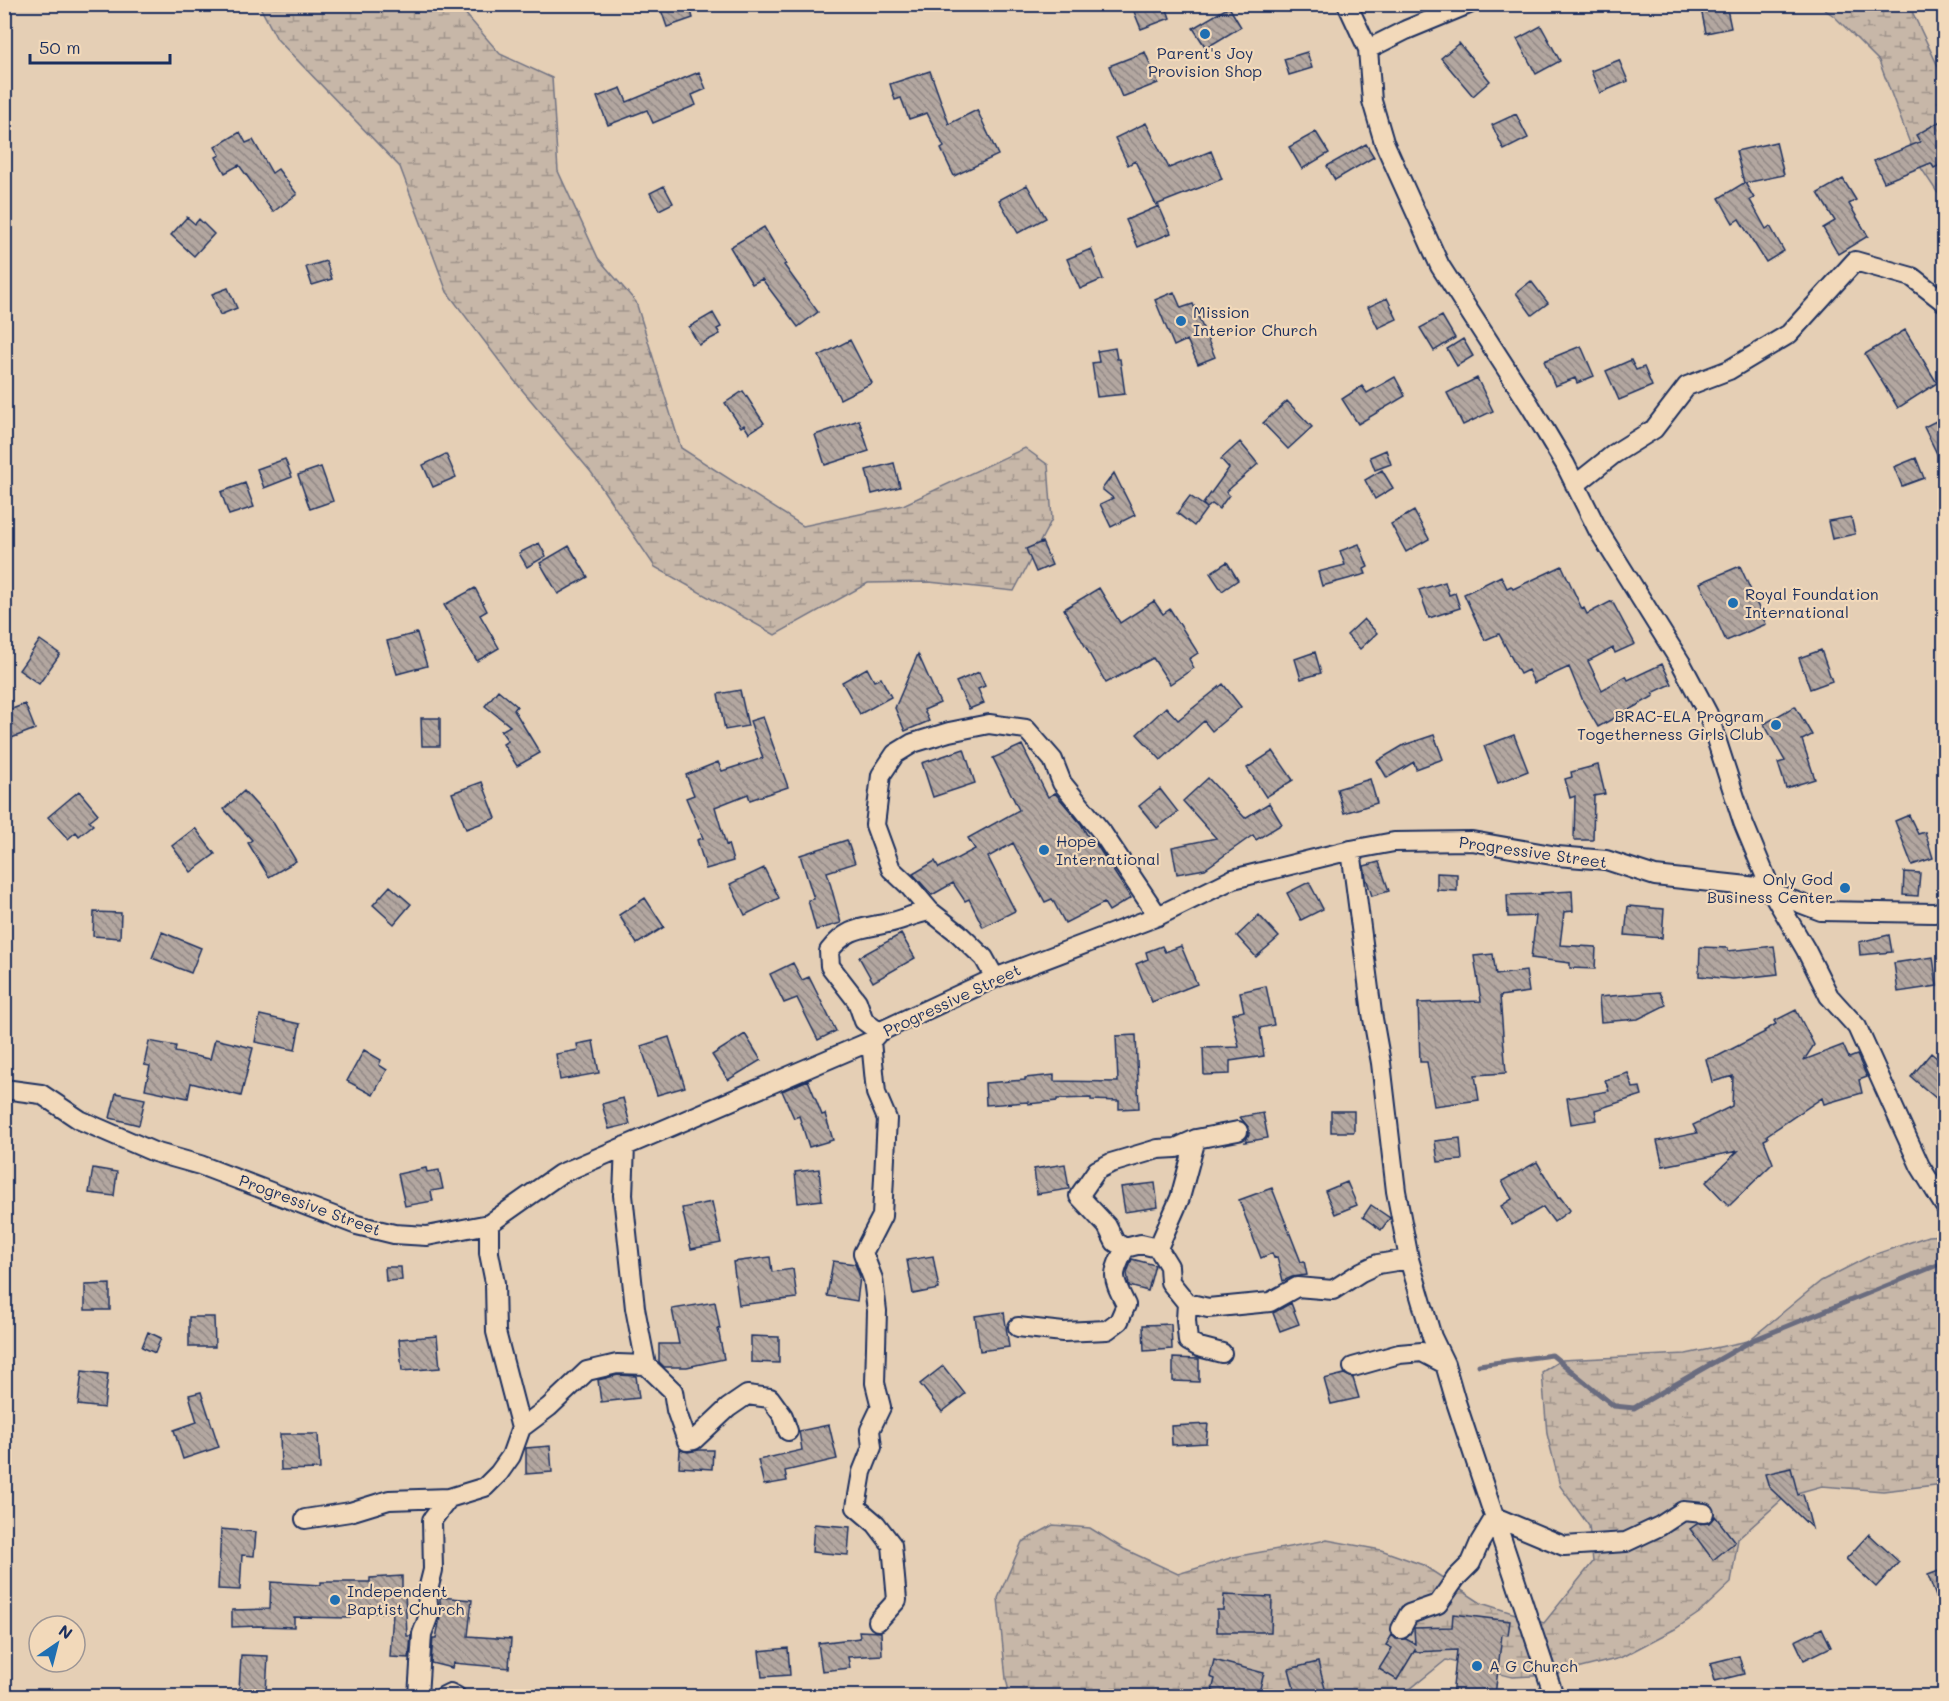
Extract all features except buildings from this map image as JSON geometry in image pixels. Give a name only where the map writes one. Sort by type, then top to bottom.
[{"type":"street","points":[[1347,4],[1368,49],[1372,101],[1384,142],[1440,266],[1531,407],[1565,464],[1598,530],[1681,663],[1708,714],[1743,822],[1772,892],[1806,950],[1829,996],[1857,1027],[1920,1166],[1944,1205]]},
{"type":"street","points":[[1368,49],[1406,30],[1469,4]]},
{"type":"street","points":[[1575,485],[1614,454],[1654,429],[1688,386],[1729,370],[1789,334],[1855,261],[1912,277],[1944,302]]},
{"type":"street","points":[[995,978],[984,958],[930,911],[908,885],[891,870],[875,825],[880,775],[895,754],[913,743],[949,732],[989,724],[1026,729],[1053,760],[1062,783],[1101,831],[1158,916]]},
{"type":"street","name":"Progressive Street","points":[[4,1089],[41,1094],[81,1120],[154,1152],[200,1165],[357,1225],[394,1234],[427,1236],[489,1224],[560,1174],[875,1037],[995,978],[1158,916],[1233,879],[1351,850],[1394,842],[1472,840],[1557,856],[1606,860],[1655,876],[1757,887],[1821,911],[1934,913],[1944,911]]},
{"type":"street","points":[[1351,850],[1371,1013],[1381,1063],[1396,1191],[1409,1259],[1432,1337],[1445,1364],[1554,1696]]},
{"type":"street","points":[[878,1621],[897,1600],[892,1545],[876,1524],[856,1507],[862,1472],[872,1447],[870,1430],[882,1407],[874,1383],[877,1311],[873,1279],[863,1253],[882,1216],[887,1119],[876,1093],[875,1037],[864,1021],[857,1001],[830,966],[829,951],[839,938],[853,930],[890,923],[914,913],[930,911]]},
{"type":"street","points":[[1238,1131],[1196,1139],[1176,1148],[1158,1149],[1111,1163],[1097,1170],[1079,1196],[1107,1226],[1115,1242],[1125,1248],[1141,1244],[1158,1248],[1169,1266],[1170,1282],[1187,1303],[1208,1308],[1270,1302],[1297,1287],[1333,1290],[1360,1272],[1378,1264],[1409,1259]]},
{"type":"street","points":[[1158,1248],[1180,1198],[1196,1139]]},
{"type":"street","points":[[625,1146],[623,1195],[635,1308],[646,1365],[673,1391],[676,1410],[687,1441],[693,1440],[728,1408],[747,1395],[770,1398],[783,1416],[788,1431]]},
{"type":"street","points":[[489,1224],[489,1253],[495,1283],[496,1332],[521,1428]]},
{"type":"street","points":[[1018,1327],[1063,1332],[1107,1330],[1119,1321],[1126,1305],[1114,1282],[1116,1266],[1125,1248]]},
{"type":"street","points":[[1187,1303],[1188,1341],[1199,1347],[1222,1353]]},
{"type":"street","points":[[1353,1366],[1399,1354],[1422,1352],[1445,1364]]},
{"type":"street","points":[[305,1519],[350,1512],[389,1500],[449,1498],[484,1487],[499,1473],[511,1456],[521,1428],[549,1407],[587,1371],[617,1364],[646,1365]]},
{"type":"street","points":[[418,1696],[422,1634],[429,1615],[427,1594],[434,1570],[432,1520],[449,1498]]},
{"type":"street","points":[[1495,1517],[1564,1546],[1626,1542],[1660,1526],[1683,1511],[1704,1513]]},
{"type":"street","points":[[1401,1629],[1409,1614],[1438,1604],[1456,1578],[1471,1563],[1495,1517]]},
{"type":"street","points":[[444,1696],[450,1693],[456,1696]]},
{"type":"green space","points":[[259,5],[458,5],[500,54],[552,78],[558,171],[598,258],[636,302],[681,448],[803,526],[903,505],[1025,448],[1048,465],[1052,519],[1014,591],[929,582],[868,583],[775,635],[655,567],[591,472],[513,379],[447,292],[400,167],[277,39]]},
{"type":"green space","points":[[1818,5],[1909,5],[1944,79],[1944,198],[1937,192],[1917,162],[1879,61],[1834,16]]},
{"type":"green space","points":[[1944,1235],[1944,1484],[1883,1491],[1822,1486],[1786,1496],[1738,1539],[1731,1583],[1699,1613],[1675,1629],[1620,1658],[1553,1675],[1512,1677],[1446,1660],[1410,1689],[1397,1696],[1010,1696],[1006,1679],[998,1598],[1022,1542],[1053,1525],[1090,1528],[1124,1549],[1178,1574],[1234,1557],[1327,1540],[1381,1550],[1423,1565],[1481,1603],[1544,1623],[1593,1562],[1589,1526],[1560,1486],[1547,1434],[1542,1372],[1561,1360],[1686,1354],[1748,1341],[1821,1281],[1868,1257],[1928,1236]]},
{"type":"waterway","points":[[1479,1365],[1552,1355],[1614,1406],[1634,1408],[1753,1340],[1940,1264]]},
{"type":"place","name":"Parent's Joy Provision Shop","points":[[1205,34]]},
{"type":"place","name":"Mission Interior Church","points":[[1181,321]]},
{"type":"place","name":"Royal Foundation International","points":[[1733,603]]},
{"type":"place","name":"BRAC-ELA Program Togetherness Girls Club","points":[[1776,725]]},
{"type":"place","name":"Hope International","points":[[1044,850]]},
{"type":"place","name":"Only God Business Center","points":[[1845,888]]},
{"type":"place","name":"Independent Baptist Church","points":[[335,1600]]},
{"type":"place","name":"A G Church","points":[[1477,1666]]}]
